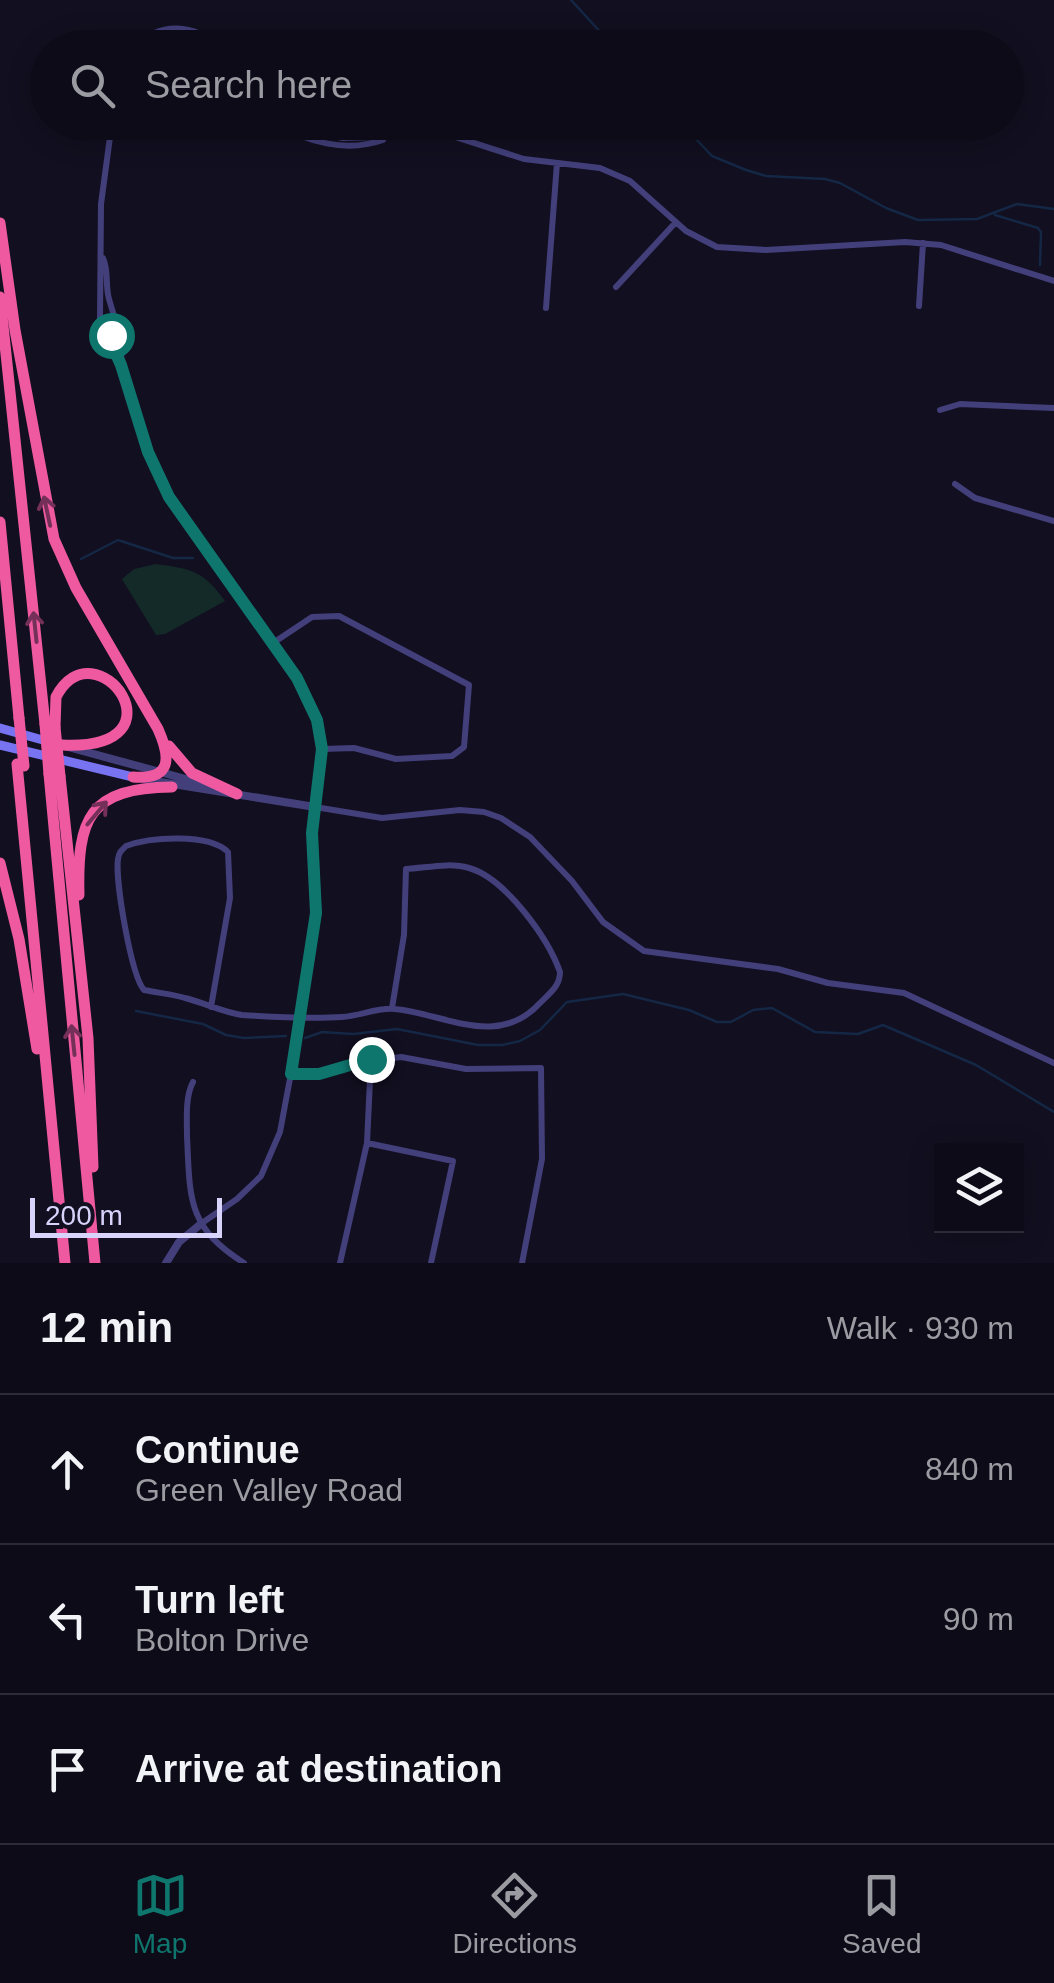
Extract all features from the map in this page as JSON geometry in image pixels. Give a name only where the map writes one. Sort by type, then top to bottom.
[{"type":"highway","points":[[0,223],[21,368],[54,539],[76,588],[158,730],[188,770],[237,794]]},
{"type":"highway","points":[[0,297],[54,775],[82,974]]},
{"type":"highway","points":[[0,522],[15,717]]},
{"type":"highway","points":[[0,588],[24,804],[55,1162]]},
{"type":"highway","points":[[50,726],[56,698],[62,686],[72,679],[87,674],[102,676],[115,684],[124,698],[124,722],[115,737],[95,746],[62,745]]},
{"type":"highway","points":[[133,777],[151,777],[161,772],[166,763],[167,752],[158,730]]},
{"type":"highway","points":[[54,775],[59,898],[95,1263]]},
{"type":"highway","points":[[90,1206],[91,1088],[78,856],[86,825],[100,806],[136,788],[172,786]]},
{"type":"highway","points":[[24,804],[36,879],[68,1263]]},
{"type":"highway","points":[[0,863],[19,939],[68,1263]]},
{"type":"main road","points":[[0,728],[62,745]]},
{"type":"main road","points":[[0,745],[133,777]]},
{"type":"street","points":[[110,140],[101,204],[100,319],[121,365],[148,452],[169,497],[311,701],[322,749],[312,850],[316,913],[280,1132],[261,1176],[179,1242],[166,1263]]},
{"type":"street","points":[[318,140],[364,146],[382,140]]},
{"type":"street","points":[[464,140],[524,160],[600,168],[630,182],[707,244],[730,249],[923,243],[959,248],[1054,280]]},
{"type":"street","points":[[546,308],[557,163]]},
{"type":"street","points":[[616,287],[676,222]]},
{"type":"street","points":[[919,306],[923,243]]},
{"type":"street","points":[[102,258],[118,328],[121,365]]},
{"type":"street","points":[[100,306],[104,301],[110,304]]},
{"type":"street","points":[[107,333],[114,334],[118,328]]},
{"type":"street","points":[[940,410],[960,404],[1054,408]]},
{"type":"street","points":[[955,484],[975,498],[1054,520]]},
{"type":"street","points":[[273,643],[312,617],[339,616],[469,685],[464,747],[452,756],[396,760],[354,748],[322,749]]},
{"type":"street","points":[[62,745],[237,794]]},
{"type":"street","points":[[133,777],[382,818],[460,810],[484,812],[519,829],[572,881],[603,922],[644,951],[778,969],[828,983],[904,994],[1054,1063]]},
{"type":"street","points":[[211,1007],[230,898],[228,852],[219,844],[160,838],[126,846],[118,861],[130,952],[138,983],[144,990],[242,1015],[344,1017],[392,1008],[457,1025],[503,1025],[534,1010],[558,984],[560,972],[544,941],[494,881],[465,866],[406,869],[404,935],[392,1008]]},
{"type":"street","points":[[291,1074],[319,1074],[371,1059],[401,1057],[466,1069],[541,1068],[542,1159],[522,1263]]},
{"type":"street","points":[[340,1263],[367,1143],[371,1059]]},
{"type":"street","points":[[192,1082],[188,1090],[187,1124],[190,1197],[215,1245],[244,1263]]},
{"type":"street","points":[[367,1143],[453,1161],[432,1263]]},
{"type":"green space","points":[[156,564],[196,573],[225,601],[165,634],[156,635],[122,579],[134,569]]},
{"type":"waterway","points":[[571,0],[598,30]]},
{"type":"waterway","points":[[697,140],[712,156],[746,170],[766,176],[840,183],[918,220],[977,219],[1017,204],[1054,209]]},
{"type":"waterway","points":[[995,215],[1038,228],[1040,265]]},
{"type":"waterway","points":[[81,559],[118,540],[173,558],[193,558]]},
{"type":"waterway","points":[[305,1038],[322,1032],[353,1034],[397,1029],[478,1045],[502,1045],[540,1030],[567,1002],[623,994],[689,1010],[717,1022],[731,1022],[753,1010],[772,1008],[815,1032],[858,1034],[883,1025],[976,1065],[1054,1112]]},
{"type":"waterway","points":[[136,1011],[203,1024],[226,1035],[286,1036]]},
{"type":"route","points":[[111,335],[107,333],[148,452],[169,497],[297,678],[317,720],[322,749],[312,833],[316,913],[291,1074],[319,1074],[371,1059]]}]
